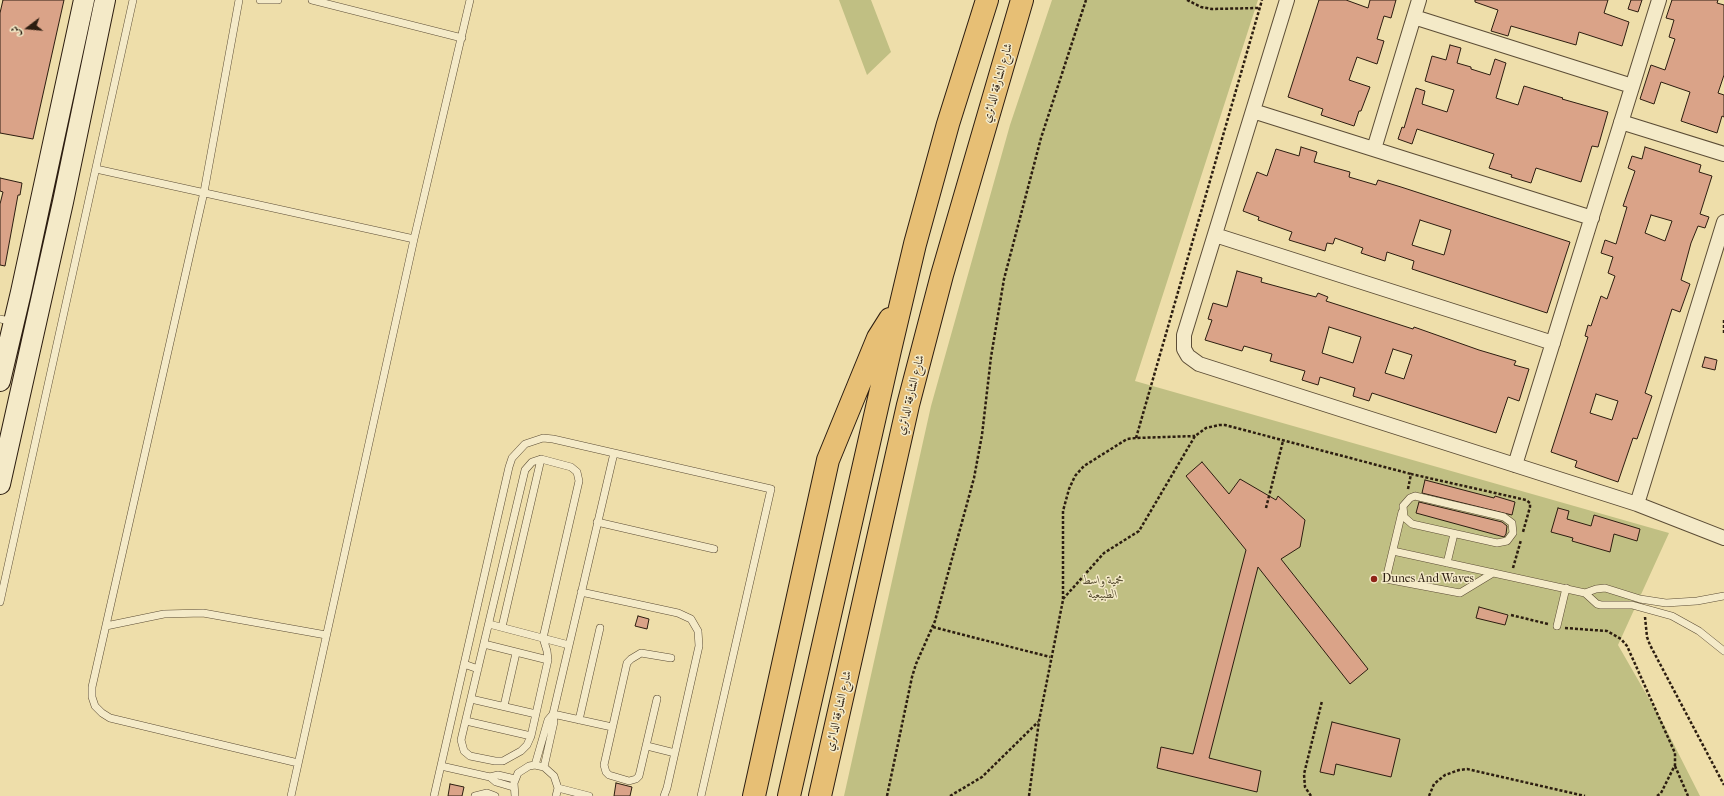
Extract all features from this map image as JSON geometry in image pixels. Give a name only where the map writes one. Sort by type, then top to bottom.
[{"type":"highway","points":[[789,796],[900,305],[933,176],[987,0]]},
{"type":"highway","name":"شارع الشارقة الدائري","points":[[820,796],[908,405],[941,282],[1022,0]]},
{"type":"highway","points":[[754,796],[828,460],[878,338],[900,305]]},
{"type":"main road","points":[[0,381],[7,321],[84,0]]},
{"type":"main road","points":[[0,484],[61,210],[105,0]]},
{"type":"street","points":[[1287,0],[1184,335],[1184,349],[1193,360],[1637,504],[1724,538]]},
{"type":"street","points":[[1374,149],[1419,0]]},
{"type":"street","points":[[1515,465],[1659,0]]},
{"type":"street","points":[[1414,17],[1632,86]]},
{"type":"street","points":[[1253,111],[1592,218]]},
{"type":"street","points":[[1621,122],[1724,154]]},
{"type":"street","points":[[1637,504],[1724,222]]},
{"type":"street","points":[[1214,235],[1553,343]]},
{"type":"lane","points":[[0,602],[133,0]]},
{"type":"lane","points":[[239,0],[204,192],[92,687],[92,697],[95,706],[110,718],[298,763]]},
{"type":"lane","points":[[260,0],[278,0]]},
{"type":"lane","points":[[312,0],[462,38]]},
{"type":"lane","points":[[291,796],[414,239],[470,0]]},
{"type":"lane","points":[[96,169],[414,239]]},
{"type":"lane","points":[[434,796],[509,467],[515,454],[525,444],[543,438],[553,439],[771,489],[701,796]]},
{"type":"lane","points":[[544,767],[554,722],[553,714],[568,645],[614,453]]},
{"type":"lane","points":[[502,627],[541,459]]},
{"type":"lane","points":[[541,459],[571,466],[577,472],[579,477],[543,638],[548,660],[531,736],[524,748],[503,761],[495,761],[470,756],[462,748],[461,740],[525,470],[532,462],[541,459]]},
{"type":"lane","points":[[1402,512],[1407,522],[1412,524],[1497,543],[1502,543],[1510,538],[1513,528],[1512,523],[1504,516],[1420,496],[1410,498],[1403,506],[1386,579],[1460,593],[1493,573]]},
{"type":"lane","points":[[597,522],[714,549]]},
{"type":"lane","points":[[1447,563],[1454,534]]},
{"type":"lane","points":[[1393,551],[1566,588],[1585,593],[1597,604],[1601,605],[1632,605],[1672,616],[1707,637],[1724,651]]},
{"type":"lane","points":[[1557,626],[1566,588]]},
{"type":"lane","points":[[1585,593],[1596,589],[1605,588],[1647,601],[1666,603],[1688,602],[1724,596]]},
{"type":"lane","points":[[581,592],[678,613],[691,619],[695,625],[700,638],[699,646],[664,796]]},
{"type":"lane","points":[[1644,608],[1647,601]]},
{"type":"lane","points":[[106,626],[164,614],[203,613],[326,635]]},
{"type":"lane","points":[[489,624],[568,645]]},
{"type":"lane","points":[[579,720],[600,628]]},
{"type":"lane","points":[[484,644],[548,660]]},
{"type":"lane","points":[[504,706],[516,653]]},
{"type":"lane","points":[[657,699],[641,773],[636,779],[629,780],[609,775],[606,772],[604,765],[627,663],[641,653],[671,658]]},
{"type":"lane","points":[[464,664],[478,669]]},
{"type":"lane","points":[[471,699],[536,714]]},
{"type":"lane","points":[[553,714],[612,727]]},
{"type":"lane","points":[[536,765],[548,720],[553,714]]},
{"type":"lane","points":[[466,721],[531,736]]},
{"type":"lane","points":[[647,746],[675,753]]},
{"type":"lane","points":[[515,796],[513,787],[515,779],[523,769],[536,765],[544,767],[554,776],[557,792],[589,796]]},
{"type":"lane","points":[[441,766],[490,777],[498,775],[515,779]]},
{"type":"lane","points":[[490,777],[496,782],[513,787]]},
{"type":"lane","points":[[475,796],[487,793],[495,796]]},
{"type":"path","points":[[887,796],[912,677],[916,664],[933,627],[974,478],[982,435],[991,357],[1004,279],[1041,138],[1086,0]]},
{"type":"path","points":[[1187,0],[1201,7],[1212,9],[1259,8]]},
{"type":"path","points":[[1136,438],[1262,0]]},
{"type":"path","points":[[1724,320],[1724,333]]},
{"type":"path","points":[[1063,600],[1104,553],[1139,531],[1195,436],[1206,428],[1219,425],[1412,474]]},
{"type":"path","points":[[1029,796],[1038,721],[1063,600],[1063,511],[1068,488],[1075,476],[1084,466],[1120,442],[1136,438],[1195,436]]},
{"type":"path","points":[[1266,508],[1283,441]]},
{"type":"path","points":[[1644,608],[1644,626],[1646,637],[1724,785]]},
{"type":"path","points":[[1511,615],[1577,630],[1607,631],[1621,639],[1627,646],[1673,746],[1676,759],[1675,765],[1661,793],[1657,796]]},
{"type":"path","points":[[933,627],[1050,657]]},
{"type":"path","points":[[1311,796],[1305,786],[1304,774],[1322,701]]},
{"type":"path","points":[[950,796],[982,777],[1038,721]]},
{"type":"path","points":[[1675,765],[1688,796]]},
{"type":"path","points":[[1429,796],[1434,784],[1445,775],[1467,769],[1585,796]]},
{"type":"green space","points":[[839,0],[871,0],[891,52],[867,75]]},
{"type":"green space","name":"محمية واسط الطبيعية","points":[[1052,0],[1258,0],[1135,381],[1669,533],[1618,645],[1664,725],[1700,796],[844,796],[931,406],[1010,125]]},
{"type":"building","points":[[3,0],[64,0],[33,139],[0,133],[0,13]]},
{"type":"building","points":[[1319,0],[1346,0],[1368,8],[1370,0],[1396,0],[1391,18],[1384,16],[1377,39],[1384,41],[1377,64],[1357,57],[1349,80],[1370,87],[1354,126],[1321,115],[1323,109],[1288,97]]},
{"type":"building","points":[[1475,0],[1608,0],[1604,13],[1629,22],[1622,46],[1579,32],[1576,45],[1511,26],[1508,36],[1491,31],[1498,10],[1475,2]]},
{"type":"building","points":[[1631,0],[1642,0],[1638,12],[1628,9]]},
{"type":"building","points":[[1672,0],[1718,0],[1717,3],[1724,5],[1724,75],[1718,93],[1724,95],[1724,117],[1722,116],[1717,133],[1681,121],[1690,92],[1661,82],[1654,104],[1640,99],[1651,65],[1665,70],[1675,39],[1669,37],[1674,20],[1666,18]]},
{"type":"building","points":[[1450,45],[1461,48],[1457,63],[1471,67],[1471,69],[1490,75],[1495,59],[1506,63],[1496,98],[1518,105],[1524,86],[1608,112],[1598,147],[1592,146],[1581,182],[1536,168],[1531,183],[1511,177],[1512,175],[1489,168],[1494,154],[1417,129],[1412,144],[1398,139],[1402,127],[1404,128],[1416,88],[1425,91],[1422,104],[1447,112],[1454,90],[1425,81],[1432,56],[1446,60]]},
{"type":"building","points":[[1301,147],[1317,152],[1314,162],[1350,172],[1349,177],[1376,185],[1378,180],[1570,242],[1547,313],[1412,269],[1414,261],[1387,252],[1385,261],[1361,253],[1363,248],[1335,238],[1333,244],[1327,243],[1325,251],[1289,240],[1292,232],[1258,220],[1259,217],[1243,211],[1257,172],[1267,176],[1276,149],[1299,156]],"holes":[[[1420,220],[1451,230],[1444,255],[1412,245]]]},
{"type":"building","points":[[1645,147],[1701,165],[1699,172],[1712,176],[1700,214],[1709,217],[1705,228],[1698,226],[1691,243],[1681,280],[1690,284],[1680,312],[1672,309],[1645,393],[1652,396],[1637,439],[1633,438],[1618,482],[1575,467],[1577,461],[1551,452],[1588,337],[1585,336],[1588,325],[1591,326],[1601,296],[1607,299],[1615,276],[1608,273],[1613,257],[1601,253],[1605,240],[1616,244],[1627,207],[1623,206],[1635,171],[1628,168],[1632,156],[1642,159]],"holes":[[[1651,215],[1672,221],[1665,241],[1645,233]],[[1596,394],[1618,401],[1612,420],[1590,413]]]},
{"type":"building","points":[[0,178],[22,183],[20,195],[18,195],[5,266],[0,265],[0,204],[3,192],[0,191]]},
{"type":"building","points":[[1237,271],[1262,278],[1261,282],[1316,297],[1318,293],[1328,297],[1326,301],[1413,329],[1414,327],[1479,350],[1516,361],[1514,365],[1529,369],[1519,401],[1508,397],[1496,433],[1372,393],[1369,401],[1353,396],[1355,388],[1320,377],[1318,385],[1302,380],[1305,371],[1270,361],[1272,354],[1244,346],[1242,351],[1205,340],[1212,320],[1208,319],[1213,303],[1227,307]],"holes":[[[1329,327],[1361,337],[1353,363],[1322,353]],[[1393,349],[1412,355],[1404,379],[1385,373]]]},
{"type":"building","points":[[1705,357],[1717,360],[1715,370],[1702,367]]},
{"type":"building","points":[[1202,462],[1229,494],[1240,479],[1276,500],[1278,496],[1305,520],[1300,547],[1281,559],[1368,669],[1350,684],[1258,567],[1209,758],[1261,771],[1257,792],[1157,768],[1161,747],[1193,754],[1246,550],[1186,476]]},
{"type":"building","points":[[1425,480],[1515,502],[1512,515],[1422,493]]},
{"type":"building","points":[[1419,502],[1502,522],[1507,526],[1506,534],[1504,537],[1416,513]]},
{"type":"building","points":[[1558,508],[1569,511],[1567,519],[1591,526],[1594,515],[1640,529],[1637,541],[1614,534],[1610,552],[1572,541],[1573,538],[1551,532]]},
{"type":"building","points":[[1479,607],[1508,615],[1505,625],[1476,618]]},
{"type":"building","points":[[638,616],[649,619],[647,629],[635,626]]},
{"type":"building","points":[[1332,722],[1400,739],[1391,777],[1336,764],[1334,775],[1320,772]]},
{"type":"building","points":[[616,783],[632,787],[630,796],[614,796]]},
{"type":"building","points":[[450,784],[464,787],[462,796],[448,796]]},
{"type":"place","name":"Dunes And Waves","points":[[1374,579]]}]
